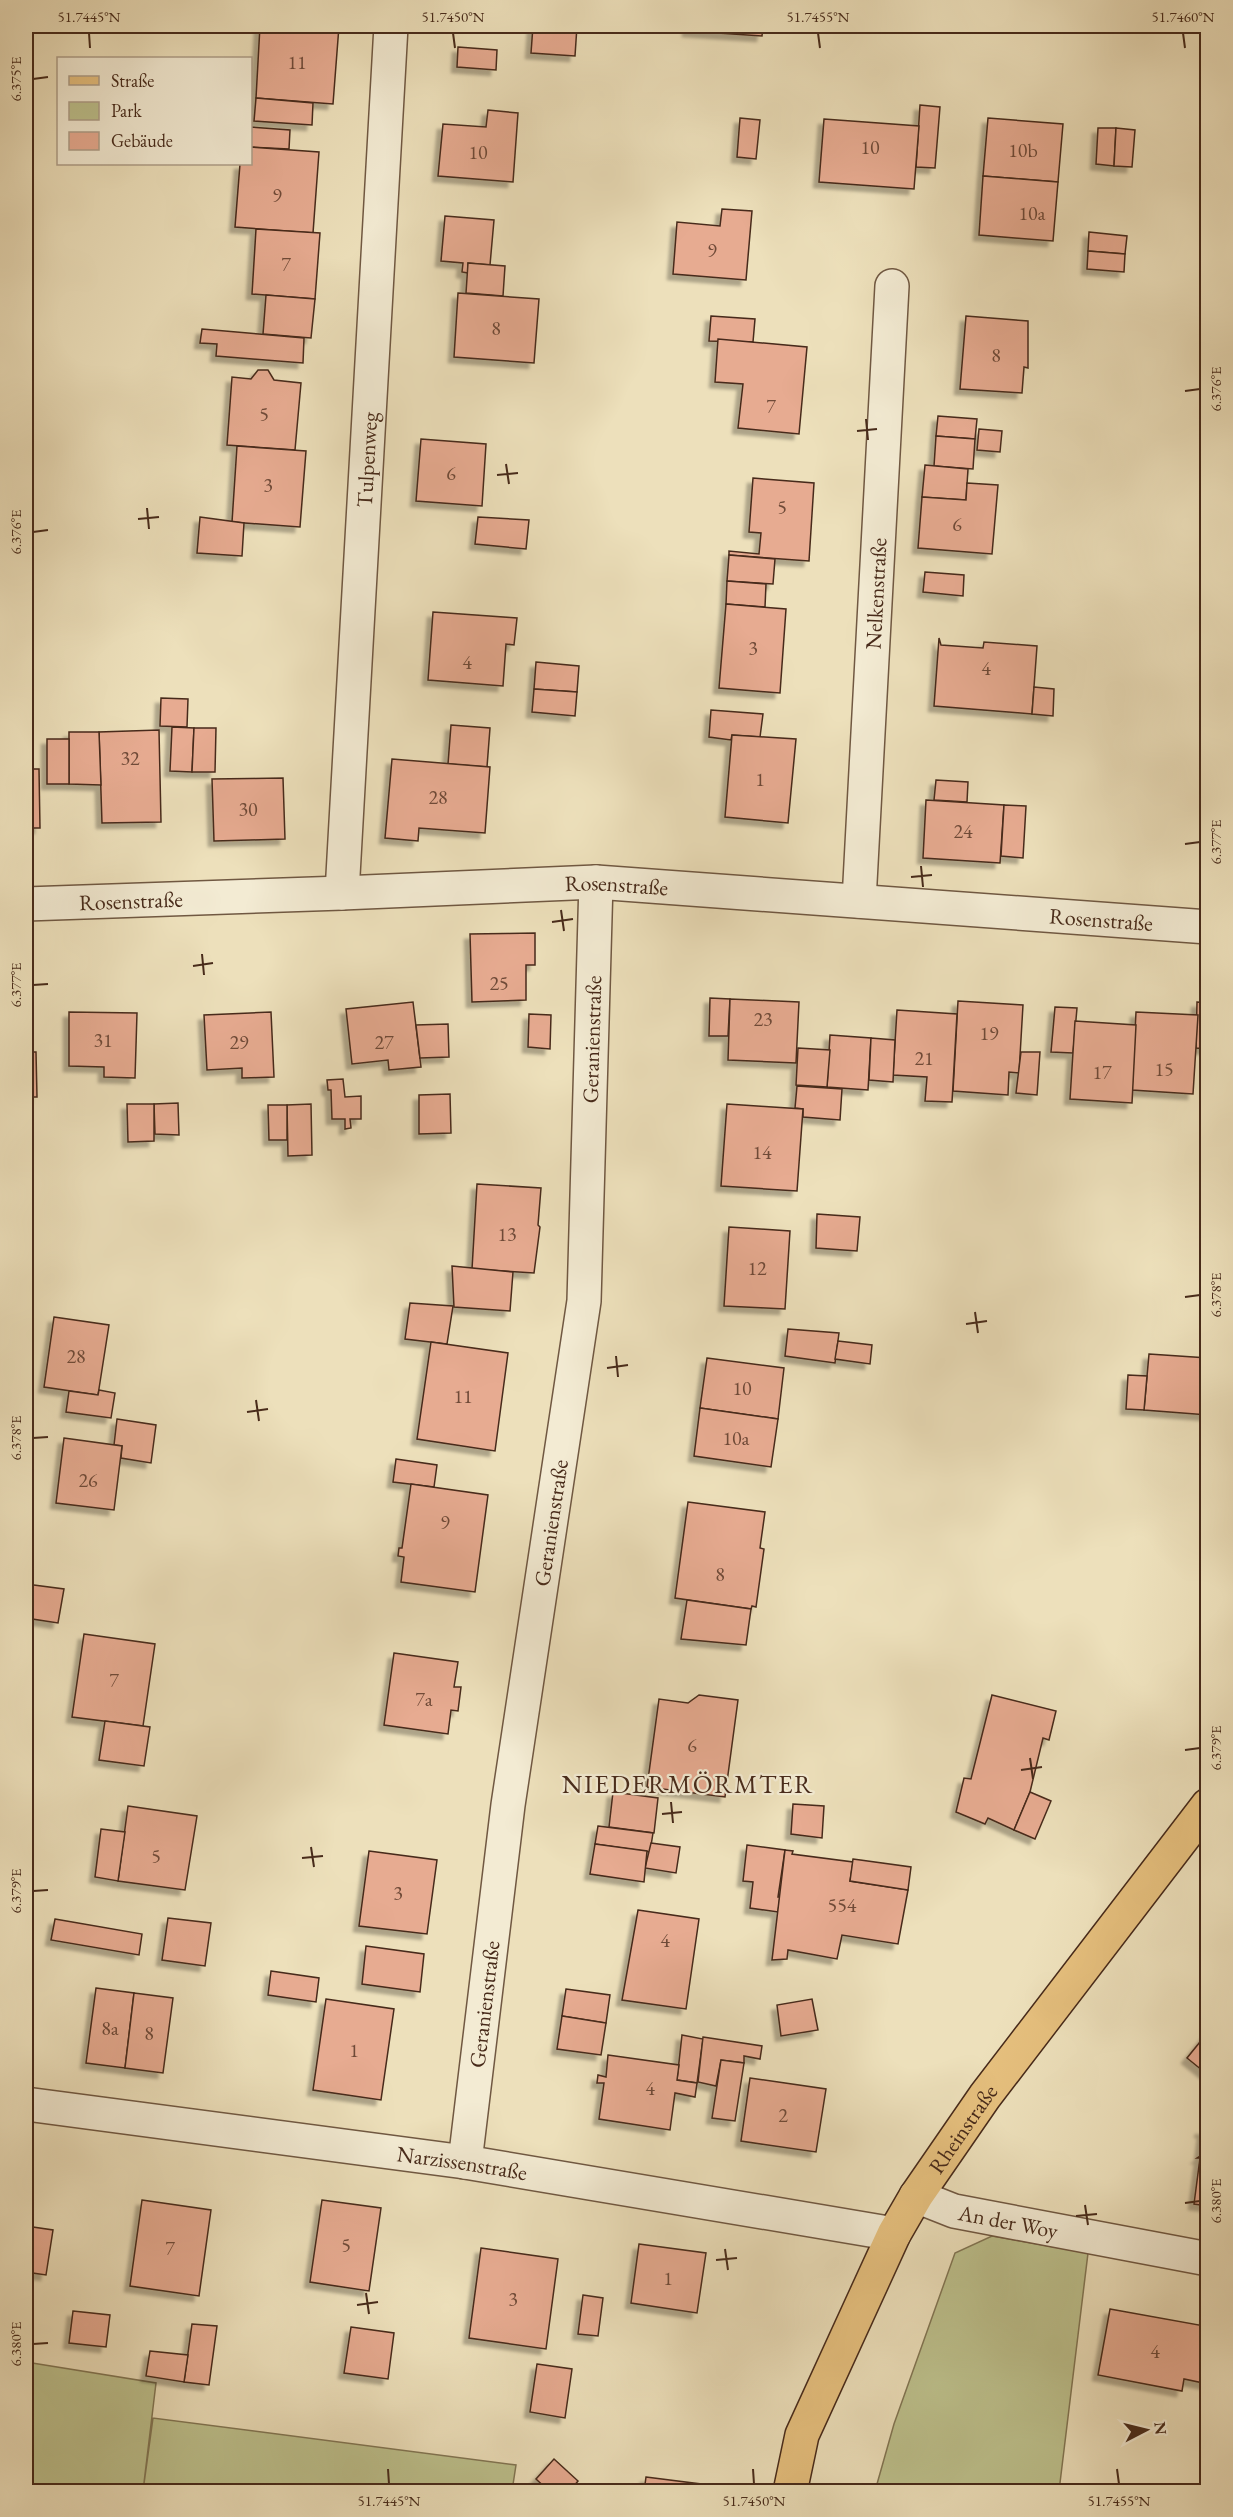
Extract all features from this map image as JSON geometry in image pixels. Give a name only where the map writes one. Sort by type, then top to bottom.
[{"type":"main road","name":"Rheinstraße","points":[[790,2492],[802,2435],[894,2234],[916,2196],[985,2096],[1208,1805]]},
{"type":"street","name":"Tulpenweg","points":[[342,893],[391,26]]},
{"type":"street","name":"Nelkenstraße","points":[[858,901],[892,286]]},
{"type":"street","name":"Rosenstraße","points":[[26,904],[596,882],[1208,927]]},
{"type":"street","name":"Geranienstraße","points":[[465,2162],[508,1805],[584,1300],[596,882]]},
{"type":"street","name":"Narzissenstraße","points":[[26,2104],[465,2162],[894,2234]]},
{"type":"street","name":"An der Woy","points":[[916,2196],[954,2211],[1208,2259]]},
{"type":"green space","points":[[992,2236],[1088,2253],[1059,2491],[875,2491],[894,2424],[955,2253]]},
{"type":"green space","points":[[26,2362],[156,2383],[143,2491],[26,2491]]},
{"type":"green space","points":[[153,2418],[516,2465],[512,2491],[143,2491]]},
{"type":"building","points":[[260,26],[339,26],[333,104],[256,98]]},
{"type":"building","points":[[533,26],[577,26],[575,56],[531,53]]},
{"type":"building","points":[[688,26],[763,26],[762,36],[688,31]]},
{"type":"building","points":[[458,47],[497,50],[496,70],[457,67]]},
{"type":"building","points":[[256,98],[313,103],[312,125],[254,121]]},
{"type":"building","points":[[920,105],[940,107],[935,168],[916,167]]},
{"type":"building","points":[[488,110],[518,113],[513,182],[438,176],[443,124],[486,127]]},
{"type":"building","points":[[740,118],[760,120],[756,159],[737,157]]},
{"type":"building","points":[[988,118],[1063,124],[1058,182],[983,176]]},
{"type":"building","points":[[824,119],[919,126],[914,189],[819,182]]},
{"type":"building","points":[[252,127],[290,130],[289,149],[252,147]]},
{"type":"building","points":[[1098,128],[1116,128],[1114,166],[1096,164]]},
{"type":"building","points":[[1116,128],[1135,130],[1132,167],[1114,166]]},
{"type":"building","points":[[252,147],[319,152],[313,233],[235,227],[240,165],[252,165]]},
{"type":"building","points":[[983,176],[1058,182],[1053,241],[979,235]]},
{"type":"building","points":[[722,209],[752,211],[746,280],[673,274],[677,222],[720,226]]},
{"type":"building","points":[[445,216],[494,220],[490,265],[468,263],[468,273],[462,272],[463,263],[441,261]]},
{"type":"building","points":[[256,229],[320,233],[315,299],[252,294]]},
{"type":"building","points":[[1089,232],[1127,236],[1125,254],[1088,251]]},
{"type":"building","points":[[1088,251],[1125,254],[1124,272],[1087,269]]},
{"type":"building","points":[[468,263],[505,266],[503,296],[466,293]]},
{"type":"building","points":[[458,293],[539,299],[534,363],[454,357]]},
{"type":"building","points":[[266,295],[315,299],[311,338],[263,334]]},
{"type":"building","points":[[711,316],[755,319],[753,342],[709,341]]},
{"type":"building","points":[[966,316],[1028,321],[1028,368],[1024,367],[1022,393],[960,389]]},
{"type":"building","points":[[202,329],[304,338],[303,363],[216,356],[217,344],[200,343]]},
{"type":"building","points":[[718,339],[807,347],[799,434],[738,428],[743,384],[715,382]]},
{"type":"building","points":[[258,370],[268,370],[274,380],[301,383],[295,450],[227,445],[232,377],[251,379]]},
{"type":"building","points":[[938,416],[977,419],[975,439],[936,436]]},
{"type":"building","points":[[979,429],[1002,431],[1000,452],[977,450]]},
{"type":"building","points":[[936,436],[975,439],[973,469],[934,466]]},
{"type":"building","points":[[421,439],[486,444],[482,506],[416,501]]},
{"type":"building","points":[[237,446],[306,451],[300,527],[232,522]]},
{"type":"building","points":[[925,465],[968,469],[966,500],[922,497]]},
{"type":"building","points":[[753,478],[814,483],[809,561],[729,555],[729,551],[759,554],[761,533],[749,532]]},
{"type":"building","points":[[967,483],[998,485],[992,554],[918,548],[922,497],[966,500]]},
{"type":"building","points":[[200,517],[244,523],[242,556],[197,553]]},
{"type":"building","points":[[478,517],[529,520],[526,549],[475,544]]},
{"type":"building","points":[[729,555],[775,559],[773,584],[727,581]]},
{"type":"building","points":[[925,572],[964,575],[963,596],[923,592]]},
{"type":"building","points":[[727,581],[766,584],[765,607],[726,604]]},
{"type":"building","points":[[726,604],[786,609],[780,693],[719,688]]},
{"type":"building","points":[[433,612],[517,618],[514,645],[506,644],[503,686],[428,680]]},
{"type":"building","points":[[939,638],[941,645],[983,648],[984,642],[1037,646],[1032,714],[934,706]]},
{"type":"building","points":[[536,662],[579,666],[577,692],[534,689]]},
{"type":"building","points":[[1034,687],[1054,689],[1053,716],[1032,714]]},
{"type":"building","points":[[534,689],[577,692],[575,716],[532,712]]},
{"type":"building","points":[[161,698],[188,699],[187,727],[160,726]]},
{"type":"building","points":[[711,710],[763,714],[760,737],[732,735],[731,740],[709,737]]},
{"type":"building","points":[[451,725],[490,728],[487,767],[448,764]]},
{"type":"building","points":[[172,727],[194,728],[192,772],[170,771]]},
{"type":"building","points":[[194,728],[216,728],[215,772],[192,772]]},
{"type":"building","points":[[159,730],[161,822],[102,823],[99,732]]},
{"type":"building","points":[[69,732],[99,732],[101,785],[69,784]]},
{"type":"building","points":[[732,735],[796,739],[788,823],[725,817]]},
{"type":"building","points":[[47,739],[69,739],[69,784],[47,784]]},
{"type":"building","points":[[392,759],[490,767],[485,833],[419,828],[418,841],[385,838]]},
{"type":"building","points":[[26,769],[39,769],[40,828],[26,828]]},
{"type":"building","points":[[283,778],[285,839],[214,841],[212,779]]},
{"type":"building","points":[[936,780],[968,782],[967,802],[934,800]]},
{"type":"building","points":[[926,800],[1004,805],[1000,863],[923,858]]},
{"type":"building","points":[[1004,805],[1026,806],[1023,858],[1001,856]]},
{"type":"building","points":[[535,933],[535,965],[526,965],[526,1000],[472,1002],[470,934]]},
{"type":"building","points":[[710,998],[730,999],[728,1036],[709,1036]]},
{"type":"building","points":[[730,999],[799,1002],[796,1063],[728,1060]]},
{"type":"building","points":[[958,1001],[1023,1005],[1019,1073],[1009,1072],[1008,1095],[953,1091]]},
{"type":"building","points":[[413,1002],[421,1067],[389,1070],[388,1060],[352,1064],[346,1009]]},
{"type":"building","points":[[1197,1002],[1208,1003],[1208,1049],[1196,1048]]},
{"type":"building","points":[[1055,1007],[1077,1008],[1073,1053],[1051,1052]]},
{"type":"building","points":[[897,1010],[957,1014],[952,1102],[925,1101],[927,1077],[893,1075]]},
{"type":"building","points":[[69,1012],[137,1013],[135,1078],[104,1077],[104,1067],[69,1066]]},
{"type":"building","points":[[271,1012],[274,1077],[242,1078],[242,1068],[207,1070],[204,1015]]},
{"type":"building","points":[[1136,1012],[1198,1015],[1193,1094],[1132,1090]]},
{"type":"building","points":[[529,1014],[551,1015],[550,1049],[528,1047]]},
{"type":"building","points":[[1075,1021],[1136,1025],[1132,1103],[1070,1099]]},
{"type":"building","points":[[448,1024],[449,1057],[420,1058],[416,1025]]},
{"type":"building","points":[[830,1035],[871,1038],[868,1090],[827,1087]]},
{"type":"building","points":[[871,1038],[895,1040],[893,1082],[869,1080]]},
{"type":"building","points":[[798,1048],[830,1050],[827,1087],[796,1085]]},
{"type":"building","points":[[26,1052],[36,1052],[37,1097],[26,1097]]},
{"type":"building","points":[[1021,1052],[1040,1052],[1037,1095],[1016,1093]]},
{"type":"building","points":[[343,1079],[345,1097],[361,1096],[361,1119],[350,1119],[351,1128],[345,1129],[345,1119],[332,1119],[331,1090],[328,1090],[327,1080]]},
{"type":"building","points":[[797,1086],[842,1089],[840,1120],[803,1117],[803,1109],[795,1108]]},
{"type":"building","points":[[450,1094],[451,1133],[419,1134],[419,1095]]},
{"type":"building","points":[[178,1103],[179,1135],[155,1134],[154,1104]]},
{"type":"building","points":[[127,1104],[154,1104],[154,1141],[128,1142]]},
{"type":"building","points":[[311,1104],[312,1155],[288,1156],[287,1105]]},
{"type":"building","points":[[727,1104],[803,1109],[797,1191],[721,1186]]},
{"type":"building","points":[[268,1105],[287,1105],[287,1140],[269,1140]]},
{"type":"building","points":[[477,1184],[541,1188],[538,1225],[540,1227],[534,1273],[472,1269]]},
{"type":"building","points":[[817,1214],[860,1217],[857,1251],[816,1248]]},
{"type":"building","points":[[729,1227],[790,1231],[785,1309],[724,1306]]},
{"type":"building","points":[[452,1266],[513,1272],[510,1311],[454,1307]]},
{"type":"building","points":[[410,1303],[453,1306],[447,1344],[405,1339]]},
{"type":"building","points":[[54,1317],[109,1325],[98,1395],[44,1387]]},
{"type":"building","points":[[788,1329],[839,1333],[835,1363],[785,1356]]},
{"type":"building","points":[[838,1341],[872,1345],[870,1364],[835,1359]]},
{"type":"building","points":[[431,1342],[508,1353],[495,1451],[417,1439]]},
{"type":"building","points":[[1149,1354],[1208,1358],[1208,1415],[1144,1410]]},
{"type":"building","points":[[707,1358],[784,1368],[778,1419],[700,1408]]},
{"type":"building","points":[[1128,1375],[1147,1376],[1144,1410],[1126,1409]]},
{"type":"building","points":[[99,1390],[115,1393],[111,1418],[66,1412],[69,1391],[98,1395]]},
{"type":"building","points":[[700,1408],[778,1419],[771,1467],[694,1456]]},
{"type":"building","points":[[117,1419],[156,1425],[151,1463],[121,1458],[122,1446],[114,1445]]},
{"type":"building","points":[[64,1438],[122,1446],[114,1510],[56,1503]]},
{"type":"building","points":[[396,1459],[437,1465],[434,1487],[393,1482]]},
{"type":"building","points":[[411,1484],[488,1495],[475,1592],[401,1582],[404,1557],[398,1556],[399,1548],[402,1548]]},
{"type":"building","points":[[688,1502],[765,1512],[760,1548],[764,1549],[756,1607],[752,1606],[751,1609],[675,1598]]},
{"type":"building","points":[[26,1584],[64,1589],[58,1623],[26,1618]]},
{"type":"building","points":[[687,1600],[751,1609],[746,1645],[681,1639]]},
{"type":"building","points":[[84,1634],[155,1644],[143,1726],[72,1717]]},
{"type":"building","points":[[394,1653],[458,1662],[454,1687],[461,1687],[458,1711],[451,1710],[448,1734],[384,1725]]},
{"type":"building","points":[[699,1695],[738,1700],[725,1797],[647,1787],[659,1699],[688,1703]]},
{"type":"building","points":[[992,1695],[1056,1711],[1049,1740],[1043,1738],[1030,1792],[1014,1830],[988,1818],[985,1824],[956,1812],[964,1778],[971,1779]]},
{"type":"building","points":[[105,1721],[150,1727],[144,1766],[99,1760]]},
{"type":"building","points":[[613,1792],[658,1798],[654,1833],[609,1827]]},
{"type":"building","points":[[1030,1792],[1051,1801],[1035,1839],[1014,1830]]},
{"type":"building","points":[[793,1804],[824,1806],[822,1838],[791,1834]]},
{"type":"building","points":[[128,1806],[197,1816],[185,1890],[118,1881]]},
{"type":"building","points":[[598,1826],[653,1833],[650,1852],[595,1844]]},
{"type":"building","points":[[101,1829],[125,1832],[118,1881],[95,1877]]},
{"type":"building","points":[[651,1843],[680,1847],[676,1873],[645,1868]]},
{"type":"building","points":[[595,1844],[647,1851],[644,1882],[590,1874]]},
{"type":"building","points":[[747,1845],[785,1850],[778,1912],[750,1908],[753,1882],[743,1881]]},
{"type":"building","points":[[785,1850],[793,1851],[792,1854],[853,1862],[850,1881],[908,1890],[898,1944],[842,1935],[837,1959],[788,1950],[787,1959],[772,1960]]},
{"type":"building","points":[[369,1851],[437,1860],[427,1934],[359,1926]]},
{"type":"building","points":[[853,1859],[911,1867],[908,1890],[850,1881]]},
{"type":"building","points":[[638,1910],[699,1919],[686,2009],[622,2000]]},
{"type":"building","points":[[168,1918],[211,1923],[205,1966],[162,1960]]},
{"type":"building","points":[[55,1919],[142,1934],[139,1955],[51,1940]]},
{"type":"building","points":[[366,1946],[424,1954],[420,1992],[362,1984]]},
{"type":"building","points":[[271,1971],[319,1978],[316,2002],[268,1995]]},
{"type":"building","points":[[96,1988],[134,1993],[125,2068],[86,2063]]},
{"type":"building","points":[[566,1989],[610,1995],[606,2023],[562,2016]]},
{"type":"building","points":[[134,1993],[173,1998],[163,2073],[125,2068]]},
{"type":"building","points":[[326,1999],[394,2009],[381,2100],[313,2090]]},
{"type":"building","points":[[812,1999],[818,2030],[781,2036],[777,2005]]},
{"type":"building","points":[[562,2016],[606,2023],[601,2055],[557,2049]]},
{"type":"building","points":[[1208,2032],[1208,2075],[1187,2058]]},
{"type":"building","points":[[682,2035],[703,2039],[697,2083],[677,2080]]},
{"type":"building","points":[[703,2037],[762,2046],[760,2059],[744,2056],[744,2063],[721,2060],[716,2086],[698,2082]]},
{"type":"building","points":[[608,2055],[679,2065],[677,2080],[697,2083],[695,2097],[675,2093],[670,2130],[599,2119],[604,2083],[597,2083],[598,2075],[606,2077]]},
{"type":"building","points":[[721,2060],[744,2063],[735,2121],[712,2118]]},
{"type":"building","points":[[750,2078],[826,2089],[816,2152],[741,2141]]},
{"type":"building","points":[[1201,2129],[1208,2130],[1208,2206],[1194,2204],[1200,2158],[1197,2158],[1200,2156],[1203,2132],[1200,2132]]},
{"type":"building","points":[[142,2200],[211,2210],[199,2296],[130,2286]]},
{"type":"building","points":[[322,2200],[381,2208],[369,2291],[310,2282]]},
{"type":"building","points":[[26,2226],[53,2230],[46,2275],[26,2272]]},
{"type":"building","points":[[639,2244],[706,2253],[697,2313],[631,2303]]},
{"type":"building","points":[[481,2248],[558,2259],[546,2349],[469,2338]]},
{"type":"building","points":[[583,2295],[603,2298],[598,2336],[578,2334]]},
{"type":"building","points":[[1110,2309],[1204,2326],[1208,2312],[1208,2384],[1184,2379],[1182,2391],[1098,2375]]},
{"type":"building","points":[[73,2311],[110,2315],[106,2347],[69,2343]]},
{"type":"building","points":[[192,2324],[217,2326],[209,2385],[184,2382]]},
{"type":"building","points":[[351,2327],[394,2333],[388,2379],[344,2373]]},
{"type":"building","points":[[150,2351],[188,2355],[184,2382],[146,2376]]},
{"type":"building","points":[[537,2364],[572,2369],[565,2418],[530,2412]]},
{"type":"building","points":[[554,2459],[578,2481],[569,2492],[550,2492],[536,2479]]},
{"type":"building","points":[[646,2477],[701,2484],[700,2492],[644,2492]]},
{"type":"district","name":"NIEDERMÖRMTER","points":[[688,1784]]}]
